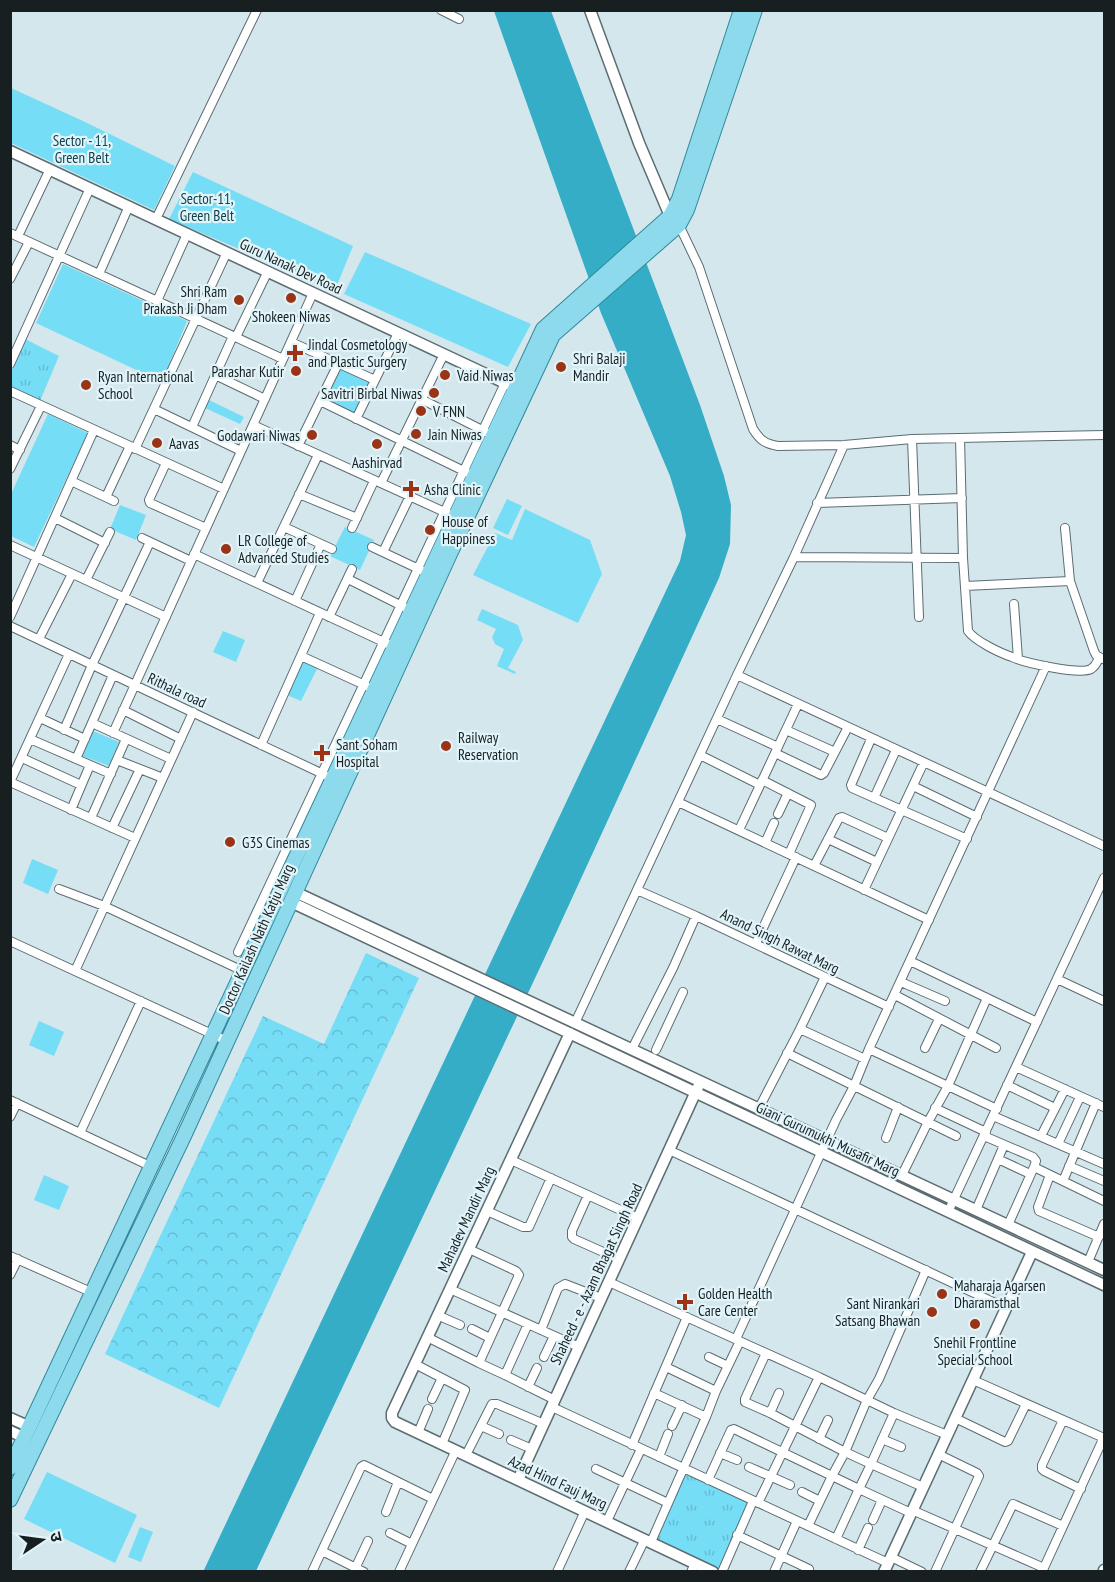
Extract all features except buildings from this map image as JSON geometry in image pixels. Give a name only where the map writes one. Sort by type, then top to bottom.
[{"type":"main road","points":[[675,221],[679,199],[741,10]]},
{"type":"main road","points":[[675,221],[687,210],[755,10]]},
{"type":"main road","name":"Doctor Kailash Nath Katju Marg","points":[[10,1500],[121,1268],[293,897],[333,779],[369,687],[488,433],[515,388],[553,335],[587,297],[675,221]]},
{"type":"main road","name":"Doctor Kailash Nath Katju Marg","points":[[10,1468],[333,779],[448,556],[515,388]]},
{"type":"main road","points":[[108,1261],[121,1268]]},
{"type":"street","points":[[156,219],[257,10]]},
{"type":"street","points":[[441,10],[459,19]]},
{"type":"street","points":[[590,10],[639,143],[699,267],[749,419],[760,440],[767,445],[778,446],[844,445],[960,438],[1104,435]]},
{"type":"street","name":"Guru Nanak Dev Road","points":[[10,151],[515,388]]},
{"type":"street","points":[[50,169],[14,235],[283,359]]},
{"type":"street","points":[[10,364],[90,188]]},
{"type":"street","points":[[99,274],[129,206]]},
{"type":"street","points":[[157,300],[187,234]]},
{"type":"street","points":[[10,279],[29,242]]},
{"type":"street","points":[[71,481],[110,499],[227,252]]},
{"type":"street","points":[[192,427],[215,375],[268,271]]},
{"type":"street","points":[[113,733],[313,293]]},
{"type":"street","points":[[356,419],[398,333]]},
{"type":"street","points":[[291,342],[375,380]]},
{"type":"street","points":[[352,528],[401,441],[444,354]]},
{"type":"street","points":[[298,446],[338,364]]},
{"type":"street","points":[[215,375],[265,399]]},
{"type":"street","points":[[10,391],[224,489]]},
{"type":"street","points":[[422,399],[488,433]]},
{"type":"street","points":[[320,401],[469,474]]},
{"type":"street","points":[[10,469],[41,406]]},
{"type":"street","points":[[154,409],[241,451]]},
{"type":"street","points":[[253,425],[450,514]]},
{"type":"street","points":[[10,617],[94,430]]},
{"type":"street","points":[[960,438],[963,558],[967,626],[971,635],[1018,659],[1046,666],[1084,671],[1090,670],[1102,658],[1094,651],[1070,581],[1065,528]]},
{"type":"street","points":[[912,440],[919,617]]},
{"type":"street","points":[[575,1023],[794,557],[844,445]]},
{"type":"street","points":[[10,446],[20,450]]},
{"type":"street","points":[[257,583],[318,454]]},
{"type":"street","points":[[166,463],[149,500],[150,503],[206,528]]},
{"type":"street","points":[[299,494],[357,518]]},
{"type":"street","points":[[383,552],[410,496]]},
{"type":"street","points":[[818,503],[962,498]]},
{"type":"street","points":[[55,518],[105,543]]},
{"type":"street","points":[[284,527],[332,549]]},
{"type":"street","points":[[86,580],[110,532]]},
{"type":"street","points":[[64,730],[92,664],[124,598],[146,540],[257,583],[388,645]]},
{"type":"street","points":[[295,601],[321,544]]},
{"type":"street","points":[[10,545],[166,617]]},
{"type":"street","points":[[372,547],[423,572]]},
{"type":"street","points":[[794,557],[963,558]]},
{"type":"street","points":[[329,617],[352,569]]},
{"type":"street","points":[[39,639],[72,573]]},
{"type":"street","points":[[348,579],[406,608]]},
{"type":"street","points":[[965,586],[1070,581]]},
{"type":"street","points":[[1014,604],[1018,659]]},
{"type":"street","points":[[261,745],[320,613]]},
{"type":"street","name":"Rithala road","points":[[10,626],[333,779]]},
{"type":"street","points":[[69,654],[10,782],[135,838]]},
{"type":"street","points":[[301,656],[369,687]]},
{"type":"street","points":[[629,1572],[668,1503],[827,1140],[854,1086],[1046,666]]},
{"type":"street","points":[[76,759],[113,675]]},
{"type":"street","points":[[737,675],[1104,846]]},
{"type":"street","points":[[739,830],[798,704]]},
{"type":"street","points":[[123,710],[181,739]]},
{"type":"street","points":[[75,971],[193,712]]},
{"type":"street","points":[[40,718],[85,739]]},
{"type":"street","points":[[717,719],[821,775],[848,727]]},
{"type":"street","points":[[92,723],[171,759]]},
{"type":"street","points":[[786,730],[835,752]]},
{"type":"street","points":[[30,739],[111,774]]},
{"type":"street","points":[[91,818],[126,739]]},
{"type":"street","points":[[871,739],[851,785],[852,789],[967,839]]},
{"type":"street","points":[[874,798],[896,750]]},
{"type":"street","points":[[700,755],[811,805],[756,944]]},
{"type":"street","points":[[22,758],[81,785]]},
{"type":"street","points":[[117,760],[163,778]]},
{"type":"street","points":[[864,890],[924,762]]},
{"type":"street","points":[[71,810],[90,765]]},
{"type":"street","points":[[112,828],[140,769]]},
{"type":"street","points":[[238,952],[333,779]]},
{"type":"street","points":[[913,786],[976,817]]},
{"type":"street","points":[[778,814],[788,793]]},
{"type":"street","points":[[678,802],[929,920]]},
{"type":"street","points":[[814,866],[840,817],[888,838]]},
{"type":"street","points":[[765,843],[774,823]]},
{"type":"street","points":[[828,839],[877,862]]},
{"type":"street","points":[[948,1212],[1104,878]]},
{"type":"street","points":[[59,889],[104,906],[243,971]]},
{"type":"street","points":[[637,890],[696,916]]},
{"type":"street","points":[[293,897],[541,1013]]},
{"type":"street","name":"Anand Singh Rawat Marg","points":[[632,1049],[673,968],[696,916],[889,1007]]},
{"type":"street","points":[[10,941],[227,1041]]},
{"type":"street","points":[[910,961],[1037,1022]]},
{"type":"street","points":[[759,1108],[825,977]]},
{"type":"street","points":[[1058,978],[1104,1001]]},
{"type":"street","points":[[901,982],[945,1001]]},
{"type":"street","points":[[656,1050],[683,992]]},
{"type":"street","points":[[894,995],[996,1048]]},
{"type":"street","points":[[902,1175],[948,1086],[987,998]]},
{"type":"street","points":[[80,1133],[141,1001]]},
{"type":"street","name":"Giani Gurumukhi Musafir Marg","points":[[541,1013],[575,1023],[632,1049],[1104,1270]]},
{"type":"street","name":"Giani Gurumukhi Musafir Marg","points":[[541,1013],[570,1034],[1104,1285]]},
{"type":"street","points":[[925,1048],[939,1019]]},
{"type":"street","points":[[800,1029],[866,1059]]},
{"type":"street","name":"Mahadev Mandir Marg","points":[[392,1418],[392,1413],[427,1337],[570,1034]]},
{"type":"street","points":[[869,1049],[948,1086],[1041,1136],[1104,1164]]},
{"type":"street","points":[[787,1053],[956,1136]]},
{"type":"street","points":[[1016,1067],[1104,1107]]},
{"type":"street","name":"Shaheed - e - Azam Bhagat Singh Road","points":[[518,1480],[701,1081]]},
{"type":"street","points":[[1007,1085],[1055,1108]]},
{"type":"street","points":[[1041,1136],[1065,1089]]},
{"type":"street","points":[[1058,1144],[1080,1096]]},
{"type":"street","points":[[10,1116],[14,1101],[152,1167]]},
{"type":"street","points":[[1063,1181],[1096,1103]]},
{"type":"street","points":[[886,1138],[898,1107]]},
{"type":"street","points":[[935,1108],[1033,1157],[1036,1161],[1008,1225]]},
{"type":"street","points":[[976,1210],[1004,1144]]},
{"type":"street","points":[[669,1150],[1006,1308]]},
{"type":"street","points":[[998,1159],[1050,1175],[1104,1201]]},
{"type":"street","points":[[511,1160],[638,1218]]},
{"type":"street","points":[[1070,1166],[1104,1181]]},
{"type":"street","points":[[1050,1175],[1038,1207],[1039,1211],[1099,1238]]},
{"type":"street","points":[[486,1211],[523,1227],[529,1227],[551,1178]]},
{"type":"street","points":[[588,1195],[572,1237],[620,1259]]},
{"type":"street","points":[[1088,1262],[1104,1224]]},
{"type":"street","points":[[469,1249],[518,1273],[519,1277],[479,1363]]},
{"type":"street","points":[[888,1564],[1032,1252]]},
{"type":"street","points":[[10,1275],[14,1258],[93,1293]]},
{"type":"street","points":[[808,1526],[879,1379],[926,1270]]},
{"type":"street","points":[[609,1282],[894,1413],[947,1435]]},
{"type":"street","points":[[541,1330],[558,1288],[562,1284],[601,1298]]},
{"type":"street","points":[[450,1288],[579,1347]]},
{"type":"street","points":[[438,1315],[460,1325]]},
{"type":"street","points":[[607,1521],[625,1482],[654,1393],[687,1317]]},
{"type":"street","points":[[505,1375],[528,1324]]},
{"type":"street","points":[[472,1329],[490,1338]]},
{"type":"street","points":[[544,1357],[554,1336]]},
{"type":"street","points":[[427,1337],[528,1387],[553,1403],[636,1447],[888,1564],[922,1572]]},
{"type":"street","points":[[766,1353],[746,1403],[844,1452],[923,1487]]},
{"type":"street","points":[[709,1357],[728,1366]]},
{"type":"street","points":[[415,1364],[465,1390],[442,1444]]},
{"type":"street","points":[[666,1366],[716,1391]]},
{"type":"street","points":[[528,1387],[537,1368]]},
{"type":"street","points":[[722,1572],[737,1535],[771,1477],[819,1377]]},
{"type":"street","points":[[432,1399],[442,1378]]},
{"type":"street","points":[[708,1480],[733,1429],[882,1500],[992,1545],[1043,1570],[1104,1438],[973,1380]]},
{"type":"street","points":[[654,1393],[706,1416]]},
{"type":"street","points":[[770,1413],[779,1393]]},
{"type":"street","points":[[399,1572],[433,1499],[461,1453],[481,1426],[491,1406],[495,1403],[544,1424]]},
{"type":"street","points":[[955,1418],[1005,1442],[1008,1441],[1026,1404]]},
{"type":"street","points":[[658,1457],[682,1405]]},
{"type":"street","points":[[418,1432],[428,1408]]},
{"type":"street","points":[[836,1539],[894,1413]]},
{"type":"street","points":[[10,1418],[27,1432]]},
{"type":"street","name":"Azad Hind Fauj Marg","points":[[392,1418],[395,1422],[648,1540],[693,1567],[713,1572]]},
{"type":"street","points":[[819,1438],[828,1420]]},
{"type":"street","points":[[1063,1420],[1042,1468],[1044,1472],[1081,1489]]},
{"type":"street","points":[[481,1426],[499,1434]]},
{"type":"street","points":[[10,1431],[27,1432]]},
{"type":"street","points":[[882,1439],[901,1447]]},
{"type":"street","points":[[511,1440],[532,1449]]},
{"type":"street","points":[[720,1453],[737,1460]]},
{"type":"street","points":[[934,1572],[979,1476],[938,1454]]},
{"type":"street","points":[[312,1572],[361,1467],[364,1465],[433,1499]]},
{"type":"street","points":[[749,1467],[790,1485]]},
{"type":"street","points":[[596,1469],[668,1503]]},
{"type":"street","points":[[386,1512],[398,1482]]},
{"type":"street","points":[[802,1492],[820,1501]]},
{"type":"street","points":[[873,1520],[882,1500]]},
{"type":"street","points":[[980,1572],[1013,1504],[1063,1526]]},
{"type":"street","points":[[557,1572],[585,1511]]},
{"type":"street","points":[[774,1572],[797,1521]]},
{"type":"street","points":[[858,1550],[868,1528]]},
{"type":"street","points":[[390,1533],[412,1544]]},
{"type":"street","points":[[737,1535],[809,1569]]},
{"type":"street","points":[[322,1551],[358,1570],[368,1541]]},
{"type":"green space","name":"Sector - 11, Green Belt","points":[[11,88],[175,166],[154,210],[11,143]]},
{"type":"green space","name":"Sector-11, Green Belt","points":[[193,172],[353,246],[335,290],[169,219]]},
{"type":"green space","points":[[365,252],[531,324],[508,367],[344,294]]},
{"type":"green space","points":[[63,264],[187,321],[162,382],[36,323]]},
{"type":"green space","points":[[25,339],[59,356],[40,401],[11,389],[11,372]]},
{"type":"green space","points":[[338,367],[371,381],[356,415],[323,401]]},
{"type":"green space","points":[[209,400],[244,417],[240,424],[205,408]]},
{"type":"green space","points":[[48,414],[88,433],[34,547],[11,536],[11,494]]},
{"type":"green space","points":[[507,499],[522,506],[508,535],[493,528]]},
{"type":"green space","points":[[120,505],[146,515],[136,540],[110,529]]},
{"type":"green space","points":[[525,509],[590,540],[602,574],[578,623],[473,575],[495,533],[512,540]]},
{"type":"green space","points":[[345,527],[374,540],[360,570],[330,556]]},
{"type":"green space","points":[[482,609],[518,625],[523,640],[508,668],[516,672],[515,674],[497,666],[504,649],[495,644],[492,637],[496,629],[477,620]]},
{"type":"green space","points":[[223,631],[245,640],[236,662],[213,652]]},
{"type":"green space","points":[[304,660],[318,667],[301,701],[287,695]]},
{"type":"green space","points":[[93,731],[119,742],[109,766],[83,756]]},
{"type":"green space","points":[[32,859],[58,870],[48,894],[23,883]]},
{"type":"green space","points":[[366,953],[419,978],[219,1408],[105,1354],[263,1016],[324,1044]]},
{"type":"green space","points":[[39,1021],[64,1032],[54,1056],[29,1045]]},
{"type":"green space","points":[[44,1175],[69,1186],[59,1210],[34,1200]]},
{"type":"green space","points":[[47,1472],[137,1515],[115,1563],[24,1519]]},
{"type":"green space","points":[[686,1474],[748,1502],[719,1568],[656,1540]]},
{"type":"green space","points":[[140,1527],[153,1532],[141,1562],[128,1557]]},
{"type":"shaded area","points":[[494,11],[551,11],[700,405],[724,476],[731,505],[730,544],[719,578],[545,957],[256,1571],[203,1572],[680,561],[686,535],[670,476],[601,313]]},
{"type":"place","name":"Shokeen Niwas","points":[[291,298]]},
{"type":"place","name":"Shri Ram Prakash Ji Dham","points":[[239,300]]},
{"type":"place","name":"Jindal Cosmetology and Plastic Surgery","points":[[295,353]]},
{"type":"place","name":"Shri Balaji Mandir","points":[[561,367]]},
{"type":"place","name":"Parashar Kutir","points":[[296,371]]},
{"type":"place","name":"Vaid Niwas","points":[[445,375]]},
{"type":"place","name":"Ryan International School","points":[[86,385]]},
{"type":"place","name":"Savitri Birbal Niwas","points":[[434,393]]},
{"type":"place","name":"V FNN","points":[[421,411]]},
{"type":"place","name":"Jain Niwas","points":[[416,434]]},
{"type":"place","name":"Godawari Niwas","points":[[312,435]]},
{"type":"place","name":"Aavas","points":[[157,443]]},
{"type":"place","name":"Aashirvad","points":[[377,444]]},
{"type":"place","name":"Asha Clinic","points":[[411,489]]},
{"type":"place","name":"House of Happiness","points":[[430,530]]},
{"type":"place","name":"LR College of Advanced Studies","points":[[226,549]]},
{"type":"place","name":"Railway Reservation","points":[[446,746]]},
{"type":"place","name":"Sant Soham Hospital","points":[[322,753]]},
{"type":"place","name":"G3S Cinemas","points":[[230,842]]},
{"type":"place","name":"Maharaja Agarsen Dharamsthal","points":[[942,1294]]},
{"type":"place","name":"Golden Health Care Center","points":[[685,1302]]},
{"type":"place","name":"Sant Nirankari Satsang Bhawan","points":[[932,1312]]},
{"type":"place","name":"Snehil Frontline Special School","points":[[975,1324]]}]
